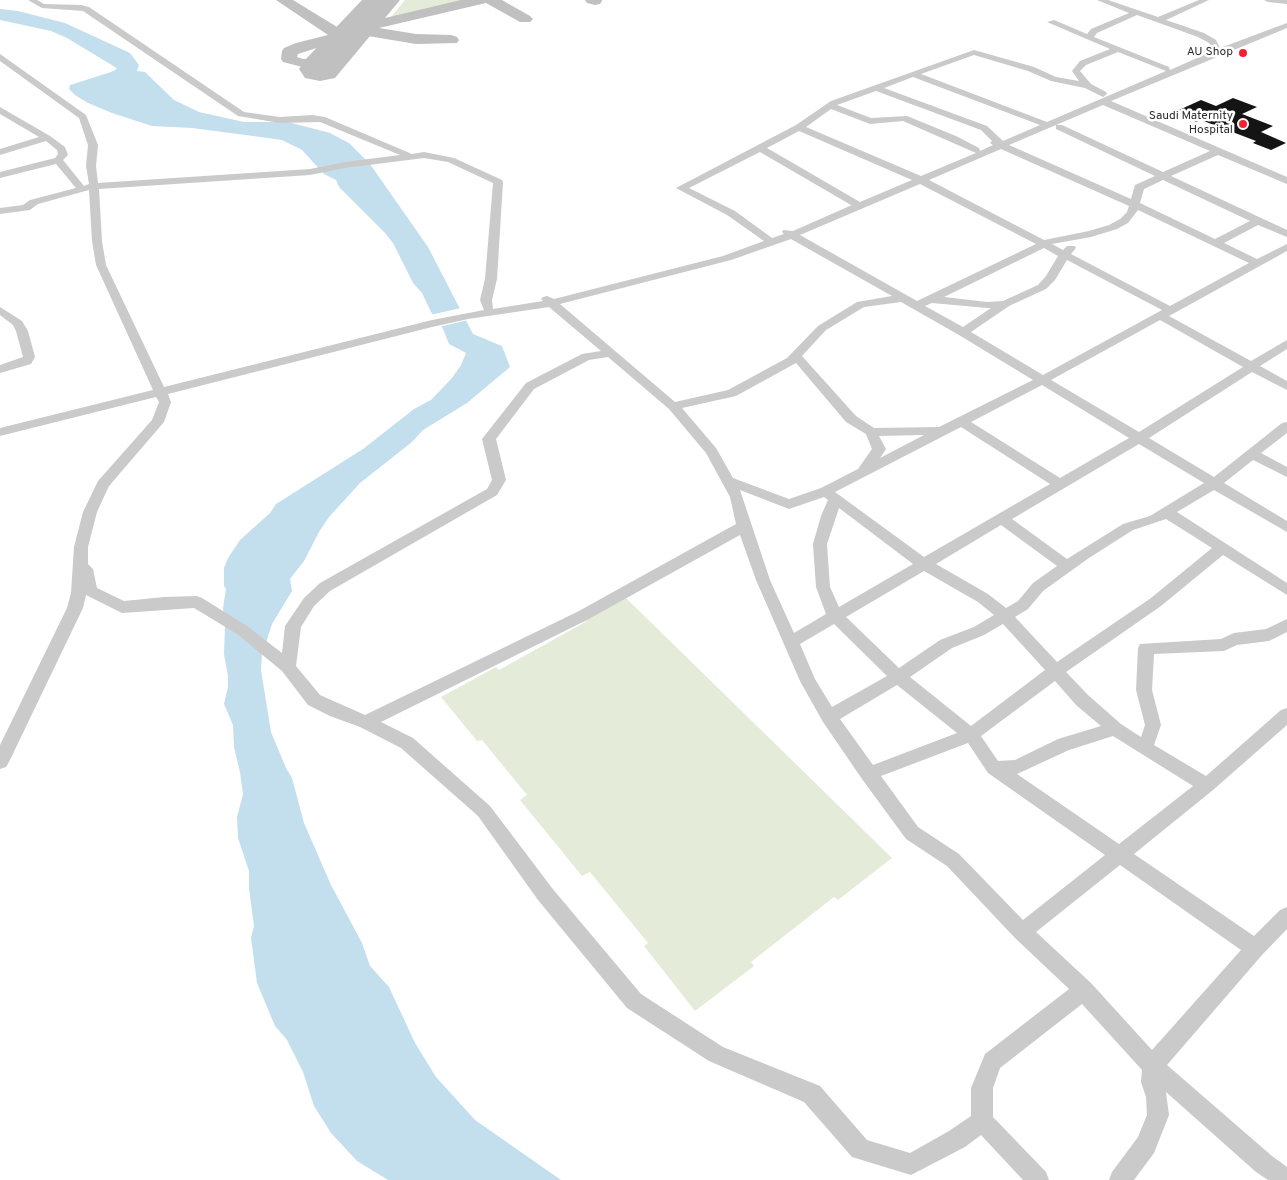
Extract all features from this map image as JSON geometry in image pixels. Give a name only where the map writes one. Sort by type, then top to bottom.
[{"type":"street","points":[[32,0],[42,6],[81,7],[86,9],[241,114],[280,120],[322,119],[413,157]]},
{"type":"street","points":[[1101,0],[1161,19],[1205,0]]},
{"type":"street","points":[[1110,0],[1207,38],[1223,49]]},
{"type":"street","points":[[1268,0],[1287,2]]},
{"type":"street","points":[[1172,14],[1171,9],[1179,2]]},
{"type":"street","points":[[1088,38],[1094,32],[1137,12]]},
{"type":"street","points":[[1051,22],[1166,69]]},
{"type":"street","points":[[1131,87],[1166,69],[1287,25]]},
{"type":"street","points":[[1116,50],[1088,60],[1077,68],[1076,71],[1077,75],[1102,98],[1125,111],[1287,181]]},
{"type":"street","points":[[767,239],[731,213],[681,188],[760,148],[799,126],[829,105],[977,52],[1031,69],[1050,78],[1088,86]]},
{"type":"street","points":[[0,57],[83,117],[93,145],[91,166],[94,186],[96,242],[101,265],[165,402],[158,422],[103,484],[90,512],[81,547],[79,593],[74,608],[0,762]]},
{"type":"street","points":[[0,432],[430,322],[488,308],[549,301],[724,255],[767,239],[789,234],[855,203],[1000,144],[1102,98],[1198,58]]},
{"type":"street","points":[[913,74],[1044,124],[1062,123],[1102,98]]},
{"type":"street","points":[[877,88],[984,128],[1000,144],[1134,204],[1258,263]]},
{"type":"street","points":[[829,105],[870,122],[904,118],[953,138],[976,150]]},
{"type":"street","points":[[0,110],[47,138],[62,149],[63,155],[58,160],[0,175]]},
{"type":"street","points":[[466,314],[549,301],[718,261],[789,234],[918,178],[976,150],[1031,135],[1091,114],[1125,111]]},
{"type":"street","points":[[1062,123],[1163,175],[1287,234]]},
{"type":"street","points":[[1031,135],[1044,124]]},
{"type":"street","points":[[799,126],[918,178],[1064,254],[1287,386]]},
{"type":"street","points":[[0,152],[47,138]]},
{"type":"street","points":[[16,147],[38,165]]},
{"type":"street","points":[[760,148],[855,203]]},
{"type":"street","points":[[916,306],[1045,244],[1058,239],[1091,234],[1113,227],[1124,221],[1132,213],[1139,187],[1218,151]]},
{"type":"street","points":[[0,211],[26,208],[34,202],[94,186],[310,172],[345,165],[431,156],[451,160],[498,182],[491,280],[486,300],[488,308]]},
{"type":"street","points":[[58,160],[82,189]]},
{"type":"street","points":[[1216,243],[1258,220]]},
{"type":"street","points":[[789,234],[963,332],[1287,527]]},
{"type":"street","points":[[963,332],[1005,304],[1042,287],[1051,278],[1064,254],[1091,234]]},
{"type":"street","points":[[729,481],[789,504],[831,495],[863,472],[1042,380],[1287,247]]},
{"type":"street","points":[[1273,254],[1287,261]]},
{"type":"street","points":[[673,406],[732,393],[791,361],[822,328],[861,304],[902,298]]},
{"type":"street","points":[[929,299],[987,305],[1005,304]]},
{"type":"street","points":[[549,301],[673,406],[706,444],[737,497],[744,526],[763,580],[808,681],[829,717],[912,833],[953,860],[1022,932],[1084,990],[1152,1066],[1264,1164],[1287,1180]]},
{"type":"street","points":[[0,310],[18,323],[22,330],[29,357],[27,361],[20,364],[0,369]]},
{"type":"street","points":[[791,642],[1139,438],[1287,344]]},
{"type":"street","points":[[288,667],[293,626],[309,602],[325,587],[492,492],[499,480],[488,439],[530,386],[586,357],[611,353]]},
{"type":"street","points":[[796,356],[851,419],[871,432],[879,448],[863,472]]},
{"type":"street","points":[[0,427],[160,390]]},
{"type":"street","points":[[962,422],[1060,484]]},
{"type":"street","points":[[829,717],[898,677],[946,644],[979,631],[1024,605],[1038,587],[1067,566],[1128,527],[1155,519],[1215,483],[1287,426]]},
{"type":"street","points":[[871,432],[943,431]]},
{"type":"street","points":[[1252,454],[1287,473]]},
{"type":"street","points":[[831,495],[923,564],[969,588],[1005,616],[1082,700],[1115,729],[1207,785]]},
{"type":"street","points":[[831,495],[828,516],[820,544],[824,586],[835,616],[898,677],[971,735],[994,768],[1255,948]]},
{"type":"street","points":[[1166,512],[1287,590]]},
{"type":"street","points":[[1002,519],[1067,566]]},
{"type":"street","points":[[366,722],[582,616],[744,526]]},
{"type":"street","points":[[81,547],[90,592],[122,607],[197,602],[242,630],[288,667],[314,700],[407,742],[484,811],[545,894],[634,1000],[716,1054],[812,1094],[860,1149],[911,1164],[957,1138],[982,1121]]},
{"type":"street","points":[[868,774],[971,735],[1056,671],[1156,602],[1222,548]]},
{"type":"street","points":[[994,768],[1017,767],[1064,744],[1115,729],[1144,747],[1153,725],[1144,690],[1146,648],[1224,645],[1234,638],[1269,635],[1280,631],[1287,625]]},
{"type":"street","points":[[1022,932],[1207,785],[1284,720]]},
{"type":"street","points":[[1120,1180],[1146,1145],[1158,1115],[1157,1097],[1152,1082],[1152,1066],[1255,948],[1287,916]]},
{"type":"street","points":[[1038,1180],[982,1121],[982,1088],[992,1061],[1084,990]]},
{"type":"green space","points":[[405,0],[469,0],[403,16],[391,17]]},
{"type":"green space","points":[[625,597],[892,858],[838,900],[834,897],[751,962],[754,966],[695,1011],[644,946],[648,943],[590,872],[582,876],[520,800],[527,795],[482,740],[477,741],[441,697],[496,667],[499,670],[587,621],[585,619]]},
{"type":"water","points":[[0,9],[18,11],[65,23],[130,53],[139,65],[137,71],[145,72],[174,100],[199,112],[244,122],[288,122],[330,133],[349,143],[370,164],[428,247],[473,334],[502,346],[510,367],[467,403],[423,430],[412,442],[360,483],[329,517],[304,561],[290,579],[292,591],[272,624],[262,655],[261,670],[271,732],[292,778],[304,823],[331,885],[362,943],[370,966],[389,987],[415,1043],[436,1077],[475,1120],[561,1180],[388,1180],[357,1161],[331,1133],[314,1106],[303,1072],[287,1040],[275,1026],[257,983],[251,938],[254,926],[249,888],[249,871],[238,838],[237,817],[243,794],[234,747],[233,725],[224,704],[228,687],[228,676],[224,654],[225,626],[223,608],[226,589],[224,586],[224,568],[228,558],[240,540],[270,513],[276,504],[363,449],[414,409],[431,400],[452,378],[461,365],[466,353],[449,344],[443,329],[431,312],[422,293],[413,283],[393,243],[385,233],[339,187],[336,180],[324,174],[302,150],[282,140],[192,128],[152,126],[88,103],[69,89],[70,85],[117,69],[67,38],[51,31],[0,20]]},
{"type":"pier","points":[[461,308],[468,320],[439,327],[430,315]]},
{"type":"building","name":"Saudi Maternity Hospital","points":[[1233,98],[1257,107],[1242,114],[1273,126],[1261,132],[1286,143],[1271,150],[1253,143],[1256,141],[1201,120],[1196,122],[1180,115],[1185,113],[1179,110],[1201,100],[1216,106]]},
{"type":"taxiway","points":[[283,0],[341,36]]},
{"type":"taxiway","points":[[341,36],[356,29],[480,0]]},
{"type":"taxiway","points":[[491,0],[525,19]]},
{"type":"taxiway","points":[[368,31],[416,39],[451,40]]},
{"type":"taxiway","points":[[325,64],[314,65],[289,59],[290,51],[341,36]]},
{"type":"taxiway","points":[[341,36],[347,40]]},
{"type":"runway","points":[[320,69],[382,0]]},
{"type":"place","name":"AU Shop","points":[[1243,53]]},
{"type":"place","name":"Saudi Maternity Hospital","points":[[1243,124]]}]
